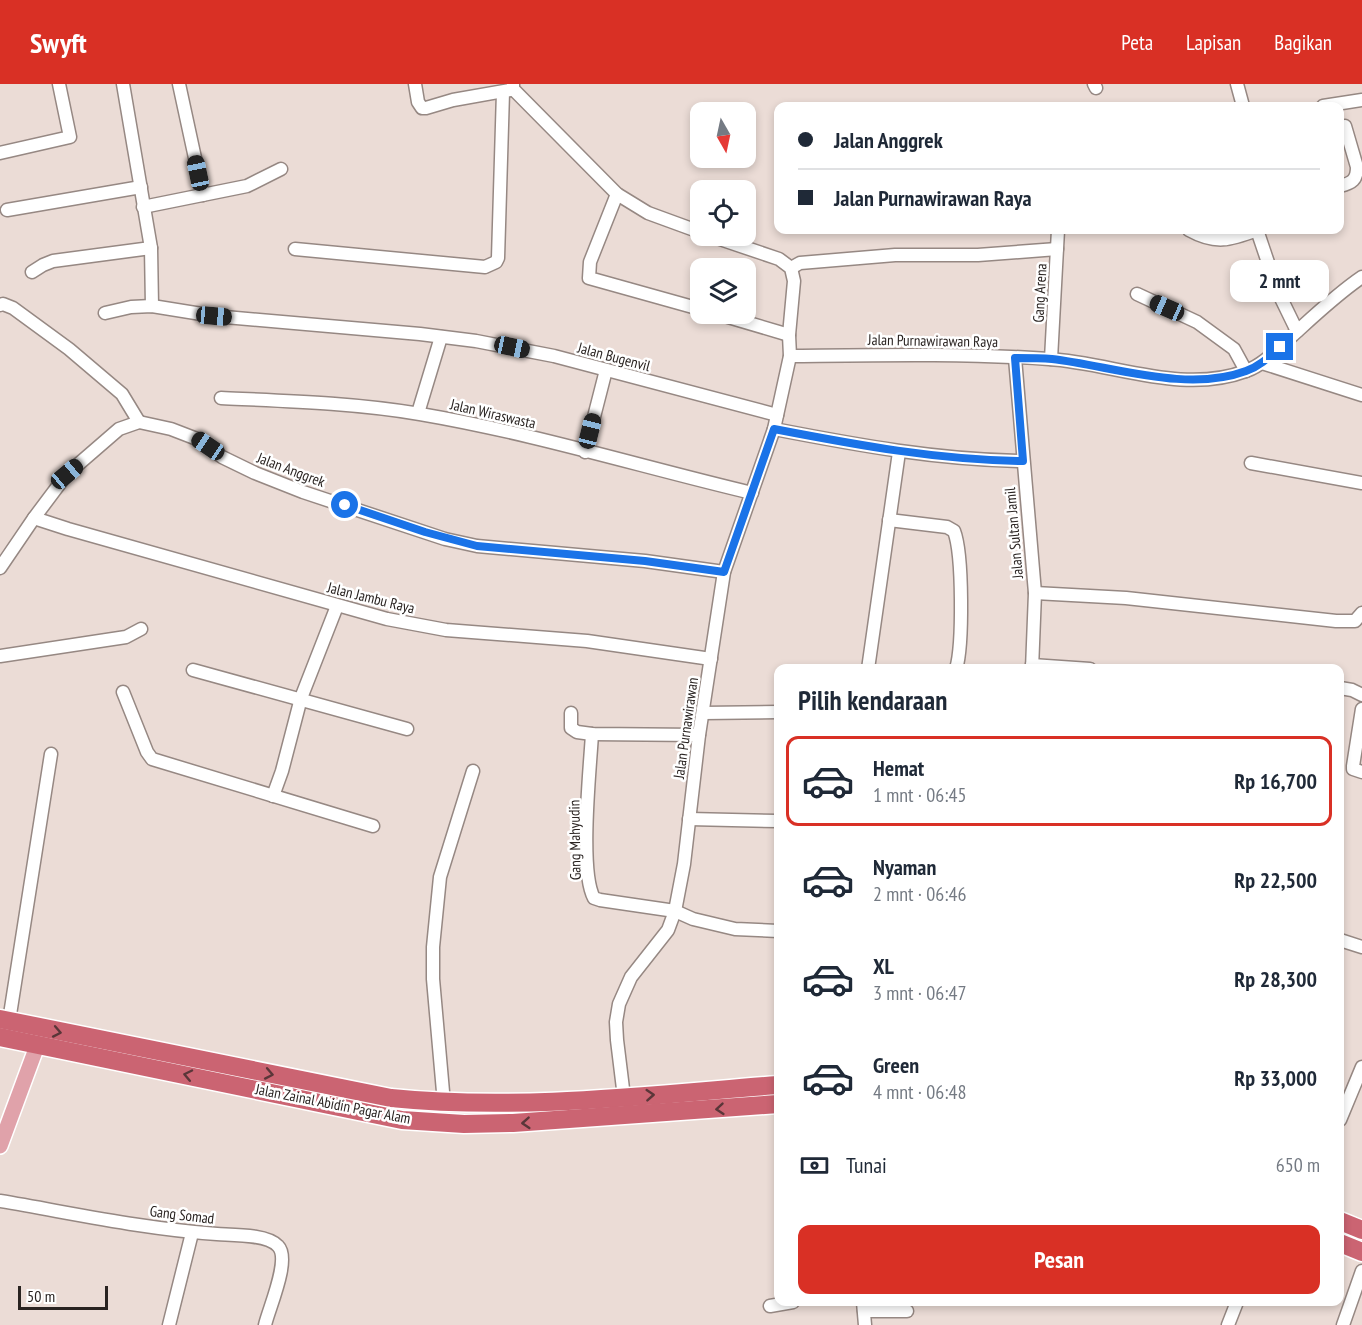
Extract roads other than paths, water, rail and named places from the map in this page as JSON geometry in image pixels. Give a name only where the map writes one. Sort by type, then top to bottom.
[{"type":"highway","name":"Jalan Zainal Abidin Pagar Alam","points":[[4,1020],[120,1053],[154,1060],[223,1073],[336,1087],[391,1098],[444,1103],[624,1096],[774,1085]]},
{"type":"highway","name":"Jalan Zainal Abidin Pagar Alam","points":[[0,1037],[37,1046],[120,1053]]},
{"type":"highway","name":"Jalan Zainal Abidin Pagar Alam","points":[[223,1073],[332,1105],[402,1120],[464,1124],[613,1117],[774,1104]]},
{"type":"highway","points":[[332,1105],[326,1099],[326,1093],[336,1087]]},
{"type":"highway","points":[[1344,1223],[1362,1230]]},
{"type":"highway","points":[[1344,1245],[1362,1252]]},
{"type":"main road","points":[[0,1146],[37,1046]]},
{"type":"street","points":[[0,153],[70,137],[59,84]]},
{"type":"street","points":[[123,84],[151,248],[152,306]]},
{"type":"street","points":[[179,84],[203,195]]},
{"type":"street","points":[[415,84],[418,102],[422,108],[510,88]]},
{"type":"street","points":[[1237,84],[1242,102]]},
{"type":"street","points":[[510,88],[617,194],[648,213],[690,228]]},
{"type":"street","points":[[295,249],[485,267],[496,262],[510,88]]},
{"type":"street","points":[[1344,103],[1362,100]]},
{"type":"street","points":[[1344,185],[1350,183],[1357,173],[1345,126]]},
{"type":"street","points":[[143,207],[247,186],[281,169]]},
{"type":"street","points":[[7,210],[141,188]]},
{"type":"street","points":[[617,194],[590,262],[589,278],[690,306]]},
{"type":"street","name":"Gang Arena","points":[[1051,359],[1058,234]]},
{"type":"street","points":[[1197,234],[1219,240],[1245,234]]},
{"type":"street","points":[[1258,234],[1278,292],[1297,331]]},
{"type":"street","points":[[741,246],[779,259],[791,268],[800,263],[895,255],[978,255],[1057,249]]},
{"type":"street","points":[[32,272],[53,261],[151,248]]},
{"type":"street","name":"Jalan Purnawirawan","points":[[624,1096],[616,1022],[619,1004],[632,977],[668,930],[675,911],[724,572],[774,429],[790,356],[789,335],[794,281],[791,268]]},
{"type":"street","name":"Jalan Purnawirawan Raya","points":[[790,356],[945,355],[1051,359],[1164,377],[1204,379],[1246,371],[1262,363],[1336,295],[1362,277]]},
{"type":"street","points":[[1137,294],[1197,322],[1234,349],[1246,371]]},
{"type":"street","points":[[0,305],[13,308],[78,356],[122,394],[139,422],[119,429],[67,474],[0,568]]},
{"type":"street","name":"Jalan Bugenvil","points":[[105,313],[131,307],[152,306],[214,316],[441,337],[512,347],[777,415]]},
{"type":"street","points":[[752,324],[789,335]]},
{"type":"street","points":[[418,413],[441,337]]},
{"type":"street","name":"Jalan Sultan Jamil","points":[[1015,358],[1035,593],[1032,664]]},
{"type":"street","points":[[1262,363],[1362,395]]},
{"type":"street","points":[[585,452],[606,370]]},
{"type":"street","name":"Jalan Wiraswasta","points":[[221,398],[340,405],[418,413],[455,420],[752,493]]},
{"type":"street","name":"Jalan Anggrek","points":[[139,422],[171,429],[197,439],[222,458],[303,492],[445,538],[477,546],[645,561],[724,572]]},
{"type":"street","points":[[774,429],[899,452],[948,458],[1023,461]]},
{"type":"street","points":[[869,664],[899,452]]},
{"type":"street","points":[[1251,463],[1362,483]]},
{"type":"street","name":"Jalan Jambu Raya","points":[[34,518],[68,530],[387,620],[446,630],[587,641],[711,659]]},
{"type":"street","points":[[889,520],[947,527],[954,531],[959,553],[961,630],[958,664]]},
{"type":"street","points":[[1035,593],[1136,599],[1350,622],[1358,619],[1362,613]]},
{"type":"street","points":[[273,796],[301,698],[337,606]]},
{"type":"street","points":[[0,656],[126,636],[141,628]]},
{"type":"street","points":[[193,670],[407,729]]},
{"type":"street","points":[[1344,689],[1362,694]]},
{"type":"street","points":[[123,692],[147,753],[152,759],[373,826]]},
{"type":"street","points":[[1362,708],[1353,766],[1353,769],[1362,772]]},
{"type":"street","points":[[703,713],[774,712]]},
{"type":"street","points":[[571,714],[571,729],[592,734],[699,735]]},
{"type":"street","name":"Gang Mahyudin","points":[[592,734],[587,843],[593,895],[600,900],[675,911]]},
{"type":"street","points":[[4,1020],[51,754]]},
{"type":"street","points":[[444,1103],[433,979],[433,947],[440,877],[473,771]]},
{"type":"street","points":[[689,819],[774,821]]},
{"type":"street","points":[[675,911],[735,929],[774,931]]},
{"type":"street","points":[[1344,941],[1362,947]]},
{"type":"street","points":[[1344,1110],[1362,1067]]},
{"type":"street","name":"Gang Somad","points":[[0,1201],[192,1233],[254,1237],[279,1246],[283,1255],[281,1271],[265,1325]]},
{"type":"street","points":[[169,1325],[192,1233]]},
{"type":"street","points":[[1343,1325],[1362,1271]]},
{"type":"street","points":[[770,1306],[774,1305]]},
{"type":"street","points":[[865,1325],[863,1306],[907,1311]]},
{"type":"street","points":[[1228,1325],[1235,1306]]}]
